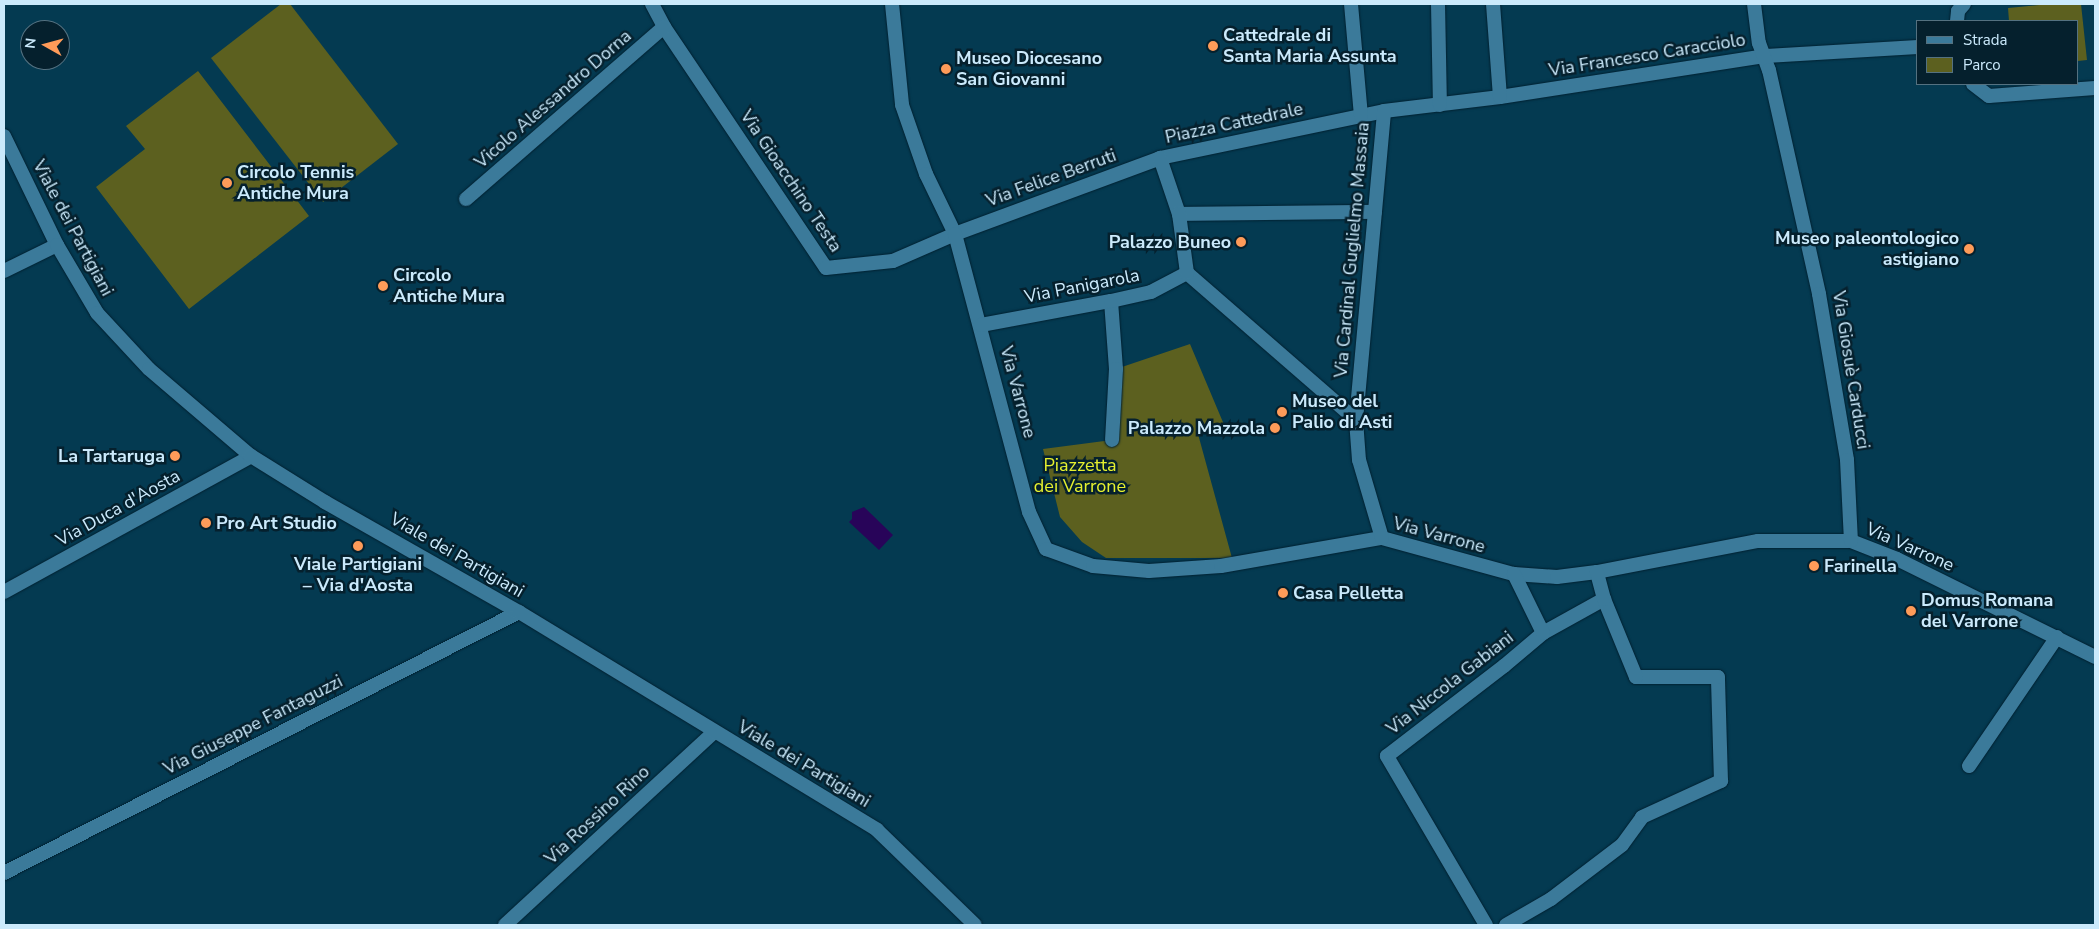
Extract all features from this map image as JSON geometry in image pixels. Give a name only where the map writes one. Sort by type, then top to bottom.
[{"type":"street","name":"Via Gioacchino Testa","points":[[652,4],[664,28],[826,268],[894,261],[955,234]]},
{"type":"street","name":"Via Varrone","points":[[892,4],[902,105],[926,174],[955,234],[981,325],[1029,512],[1046,549],[1093,566],[1149,571],[1221,566],[1382,538],[1514,574],[1557,577],[1597,572],[1758,541],[1851,541],[1897,559],[2095,658]]},
{"type":"street","points":[[1351,4],[1361,116]]},
{"type":"street","points":[[1438,4],[1440,104]]},
{"type":"street","points":[[1493,4],[1500,97]]},
{"type":"street","name":"Via Giosuè Carducci","points":[[1754,4],[1759,43],[1766,56],[1819,294],[1847,460],[1851,541]]},
{"type":"street","points":[[1957,20],[1958,11],[1964,4]]},
{"type":"street","name":"Vicolo Alessandro Dorna","points":[[466,199],[664,28]]},
{"type":"street","name":"Via Francesco Caracciolo","points":[[1384,111],[1500,97],[1766,56],[1916,47]]},
{"type":"street","points":[[1974,85],[1989,96],[2095,88]]},
{"type":"street","name":"Piazza Cattedrale","points":[[1178,214],[1160,158],[1384,111]]},
{"type":"street","name":"Via Cardinal Guglielmo Massaia","points":[[1382,538],[1359,460],[1356,420],[1384,111]]},
{"type":"street","name":"Viale dei Partigiani","points":[[4,136],[57,245],[97,313],[149,369],[251,456],[325,502],[519,612],[877,830],[975,925]]},
{"type":"street","name":"Via Felice Berruti","points":[[955,234],[1160,158]]},
{"type":"street","points":[[1356,420],[1187,273],[1178,214],[1375,212]]},
{"type":"street","points":[[4,272],[57,245]]},
{"type":"street","name":"Via Panigarola","points":[[981,325],[1111,302],[1151,292],[1187,273]]},
{"type":"street","points":[[1111,302],[1116,369],[1112,440]]},
{"type":"street","name":"Via Duca d'Aosta","points":[[4,592],[251,456]]},
{"type":"street","points":[[1506,925],[1551,899],[1622,846],[1642,817],[1721,780],[1718,677],[1636,677],[1604,599],[1597,572]]},
{"type":"street","points":[[1514,574],[1543,633],[1604,599]]},
{"type":"street","name":"Via Giuseppe Fantaguzzi","points":[[4,873],[519,612]]},
{"type":"street","name":"Via Niccola Gabiani","points":[[1486,925],[1388,756],[1504,666],[1543,633]]},
{"type":"street","points":[[1969,766],[2057,638]]},
{"type":"street","name":"Via Rossino Rino","points":[[505,925],[714,732]]},
{"type":"green space","points":[[281,4],[290,4],[398,144],[323,202],[211,58]]},
{"type":"green space","points":[[2049,4],[2081,4],[2087,60],[2079,61],[2079,20],[2009,20],[2008,8]]},
{"type":"green space","name":"Circolo Tennis Antiche Mura","points":[[198,71],[309,216],[189,309],[96,187],[145,149],[126,126]]},
{"type":"green space","name":"Piazzetta dei Varrone","points":[[1190,344],[1225,427],[1198,434],[1232,558],[1106,558],[1082,542],[1060,517],[1043,449],[1112,440],[1116,369]]},
{"type":"shaded area","points":[[864,507],[893,535],[879,550],[849,522],[852,519],[852,512]]},
{"type":"place","name":"Cattedrale di Santa Maria Assunta","points":[[1213,46]]},
{"type":"place","name":"Museo Diocesano San Giovanni","points":[[946,69]]},
{"type":"place","name":"Circolo Tennis Antiche Mura","points":[[227,183]]},
{"type":"place","name":"Palazzo Buneo","points":[[1241,242]]},
{"type":"place","name":"Museo paleontologico astigiano","points":[[1969,249]]},
{"type":"place","name":"Circolo Antiche Mura","points":[[383,286]]},
{"type":"place","name":"Museo del Palio di Asti","points":[[1282,412]]},
{"type":"place","name":"Palazzo Mazzola","points":[[1275,428]]},
{"type":"place","name":"La Tartaruga","points":[[175,456]]},
{"type":"place","name":"Pro Art Studio","points":[[206,523]]},
{"type":"place","name":"Viale Partigiani – Via d'Aosta","points":[[358,546]]},
{"type":"place","name":"Farinella","points":[[1814,566]]},
{"type":"place","name":"Casa Pelletta","points":[[1283,593]]},
{"type":"place","name":"Domus Romana del Varrone","points":[[1911,611]]}]
